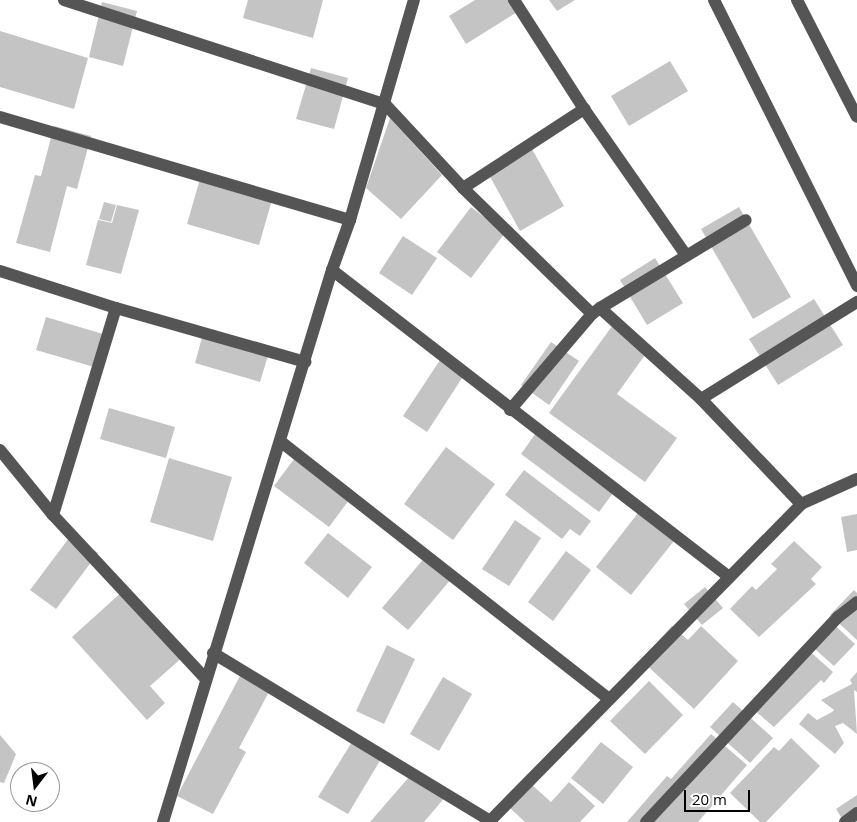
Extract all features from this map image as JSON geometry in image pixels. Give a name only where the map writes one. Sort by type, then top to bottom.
[{"type":"street","points":[[64,0],[385,104],[463,188],[596,311],[701,399],[801,504]]},
{"type":"street","points":[[162,822],[332,270],[350,220],[414,0]]},
{"type":"street","points":[[514,0],[584,110],[685,254]]},
{"type":"street","points":[[714,0],[857,286]]},
{"type":"street","points":[[797,0],[857,117]]},
{"type":"street","points":[[463,188],[584,110]]},
{"type":"street","points":[[0,117],[350,220]]},
{"type":"street","points":[[510,410],[596,311],[685,254],[746,220]]},
{"type":"street","points":[[0,270],[116,308],[304,362]]},
{"type":"street","points":[[332,270],[510,410],[729,577]]},
{"type":"street","points":[[701,399],[857,302]]},
{"type":"street","points":[[53,515],[116,308]]},
{"type":"street","points":[[280,441],[608,698]]},
{"type":"street","points":[[0,450],[53,515],[206,679]]},
{"type":"street","points":[[213,653],[489,821],[801,504],[857,479]]},
{"type":"street","points":[[646,822],[838,617],[857,602]]},
{"type":"street","points":[[845,822],[857,813]]},
{"type":"building","points":[[248,0],[323,0],[313,38],[243,18]]},
{"type":"building","points":[[475,0],[512,0],[519,11],[466,44],[449,16]]},
{"type":"building","points":[[549,0],[575,0],[557,11]]},
{"type":"building","points":[[102,2],[137,11],[123,66],[89,57]]},
{"type":"building","points":[[0,31],[88,58],[74,109],[0,87]]},
{"type":"building","points":[[670,61],[688,91],[629,126],[611,96]]},
{"type":"building","points":[[311,68],[348,78],[334,129],[296,119]]},
{"type":"building","points":[[390,118],[442,175],[401,219],[366,188]]},
{"type":"building","points":[[54,126],[91,136],[77,189],[67,186],[50,252],[16,243],[35,175],[41,176]]},
{"type":"building","points":[[532,149],[564,206],[520,231],[488,173]]},
{"type":"building","points":[[202,172],[274,193],[259,245],[187,224]]},
{"type":"building","points":[[104,202],[116,205],[111,222],[99,219]]},
{"type":"building","points":[[117,205],[139,210],[121,274],[86,265],[98,220],[112,223]]},
{"type":"building","points":[[471,207],[505,233],[471,278],[437,252]]},
{"type":"building","points":[[739,207],[791,297],[753,319],[701,229]]},
{"type":"building","points":[[403,236],[437,258],[412,295],[379,273]]},
{"type":"building","points":[[655,258],[683,303],[647,325],[620,280]]},
{"type":"building","points":[[814,299],[843,345],[778,385],[749,339]]},
{"type":"building","points":[[46,317],[103,334],[94,367],[36,350]]},
{"type":"building","points":[[615,322],[650,348],[617,394],[677,438],[645,482],[549,413]]},
{"type":"building","points":[[204,330],[270,349],[260,382],[195,363]]},
{"type":"building","points":[[551,342],[579,361],[549,405],[521,385]]},
{"type":"building","points":[[440,360],[464,375],[427,432],[403,416]]},
{"type":"building","points":[[109,408],[175,427],[166,458],[100,439]]},
{"type":"building","points":[[538,430],[616,489],[599,512],[521,454]]},
{"type":"building","points":[[446,447],[495,484],[453,540],[404,504]]},
{"type":"building","points":[[300,451],[355,492],[329,527],[274,486]]},
{"type":"building","points":[[169,458],[232,477],[213,541],[150,522]]},
{"type":"building","points":[[524,470],[591,521],[580,536],[570,529],[562,539],[505,495]]},
{"type":"building","points":[[638,513],[674,541],[631,595],[596,567]]},
{"type":"building","points":[[857,514],[857,550],[847,552],[841,517]]},
{"type":"building","points":[[515,520],[541,538],[509,586],[482,569]]},
{"type":"building","points":[[328,533],[372,567],[348,598],[304,563]]},
{"type":"building","points":[[72,534],[98,553],[56,609],[30,590]]},
{"type":"building","points":[[794,541],[822,567],[811,579],[816,584],[759,637],[730,609],[752,586],[756,590],[777,569],[771,564]]},
{"type":"building","points":[[566,551],[591,570],[553,621],[528,602]]},
{"type":"building","points":[[426,556],[452,578],[408,630],[382,608]]},
{"type":"building","points":[[705,587],[723,608],[702,625],[684,604]]},
{"type":"building","points":[[124,590],[184,656],[150,686],[165,703],[147,720],[72,637]]},
{"type":"building","points":[[854,590],[857,593],[857,640],[830,615]]},
{"type":"building","points":[[829,620],[855,644],[834,666],[808,643]]},
{"type":"building","points":[[672,626],[688,640],[701,626],[738,661],[694,709],[641,660]]},
{"type":"building","points":[[387,645],[415,659],[384,724],[356,711]]},
{"type":"building","points":[[806,648],[833,672],[824,683],[821,680],[774,727],[752,708]]},
{"type":"building","points":[[242,672],[271,688],[239,748],[246,752],[213,814],[177,796]]},
{"type":"building","points":[[857,672],[857,692],[854,690],[857,734],[843,723],[835,726],[844,743],[835,754],[799,724],[808,713],[817,720],[832,712],[834,710],[821,700],[852,684],[850,680]]},
{"type":"building","points":[[443,677],[472,694],[439,751],[410,734]]},
{"type":"building","points":[[649,681],[683,715],[645,754],[610,721]]},
{"type":"building","points":[[733,702],[773,738],[750,763],[710,727]]},
{"type":"building","points":[[711,734],[747,765],[698,822],[627,822],[667,776],[671,779]]},
{"type":"building","points":[[0,735],[16,754],[13,762],[10,762],[10,768],[4,783],[0,782]]},
{"type":"building","points":[[355,737],[384,754],[348,814],[318,797]]},
{"type":"building","points":[[791,738],[820,766],[766,822],[760,822],[730,793],[774,747],[779,751]]},
{"type":"building","points":[[601,742],[633,767],[603,804],[571,778]]},
{"type":"building","points":[[416,769],[446,796],[424,822],[370,822]]},
{"type":"building","points":[[569,782],[595,806],[580,822],[525,822],[510,808],[531,784],[551,802]]},
{"type":"building","points":[[857,795],[857,822],[844,822],[836,809]]}]
